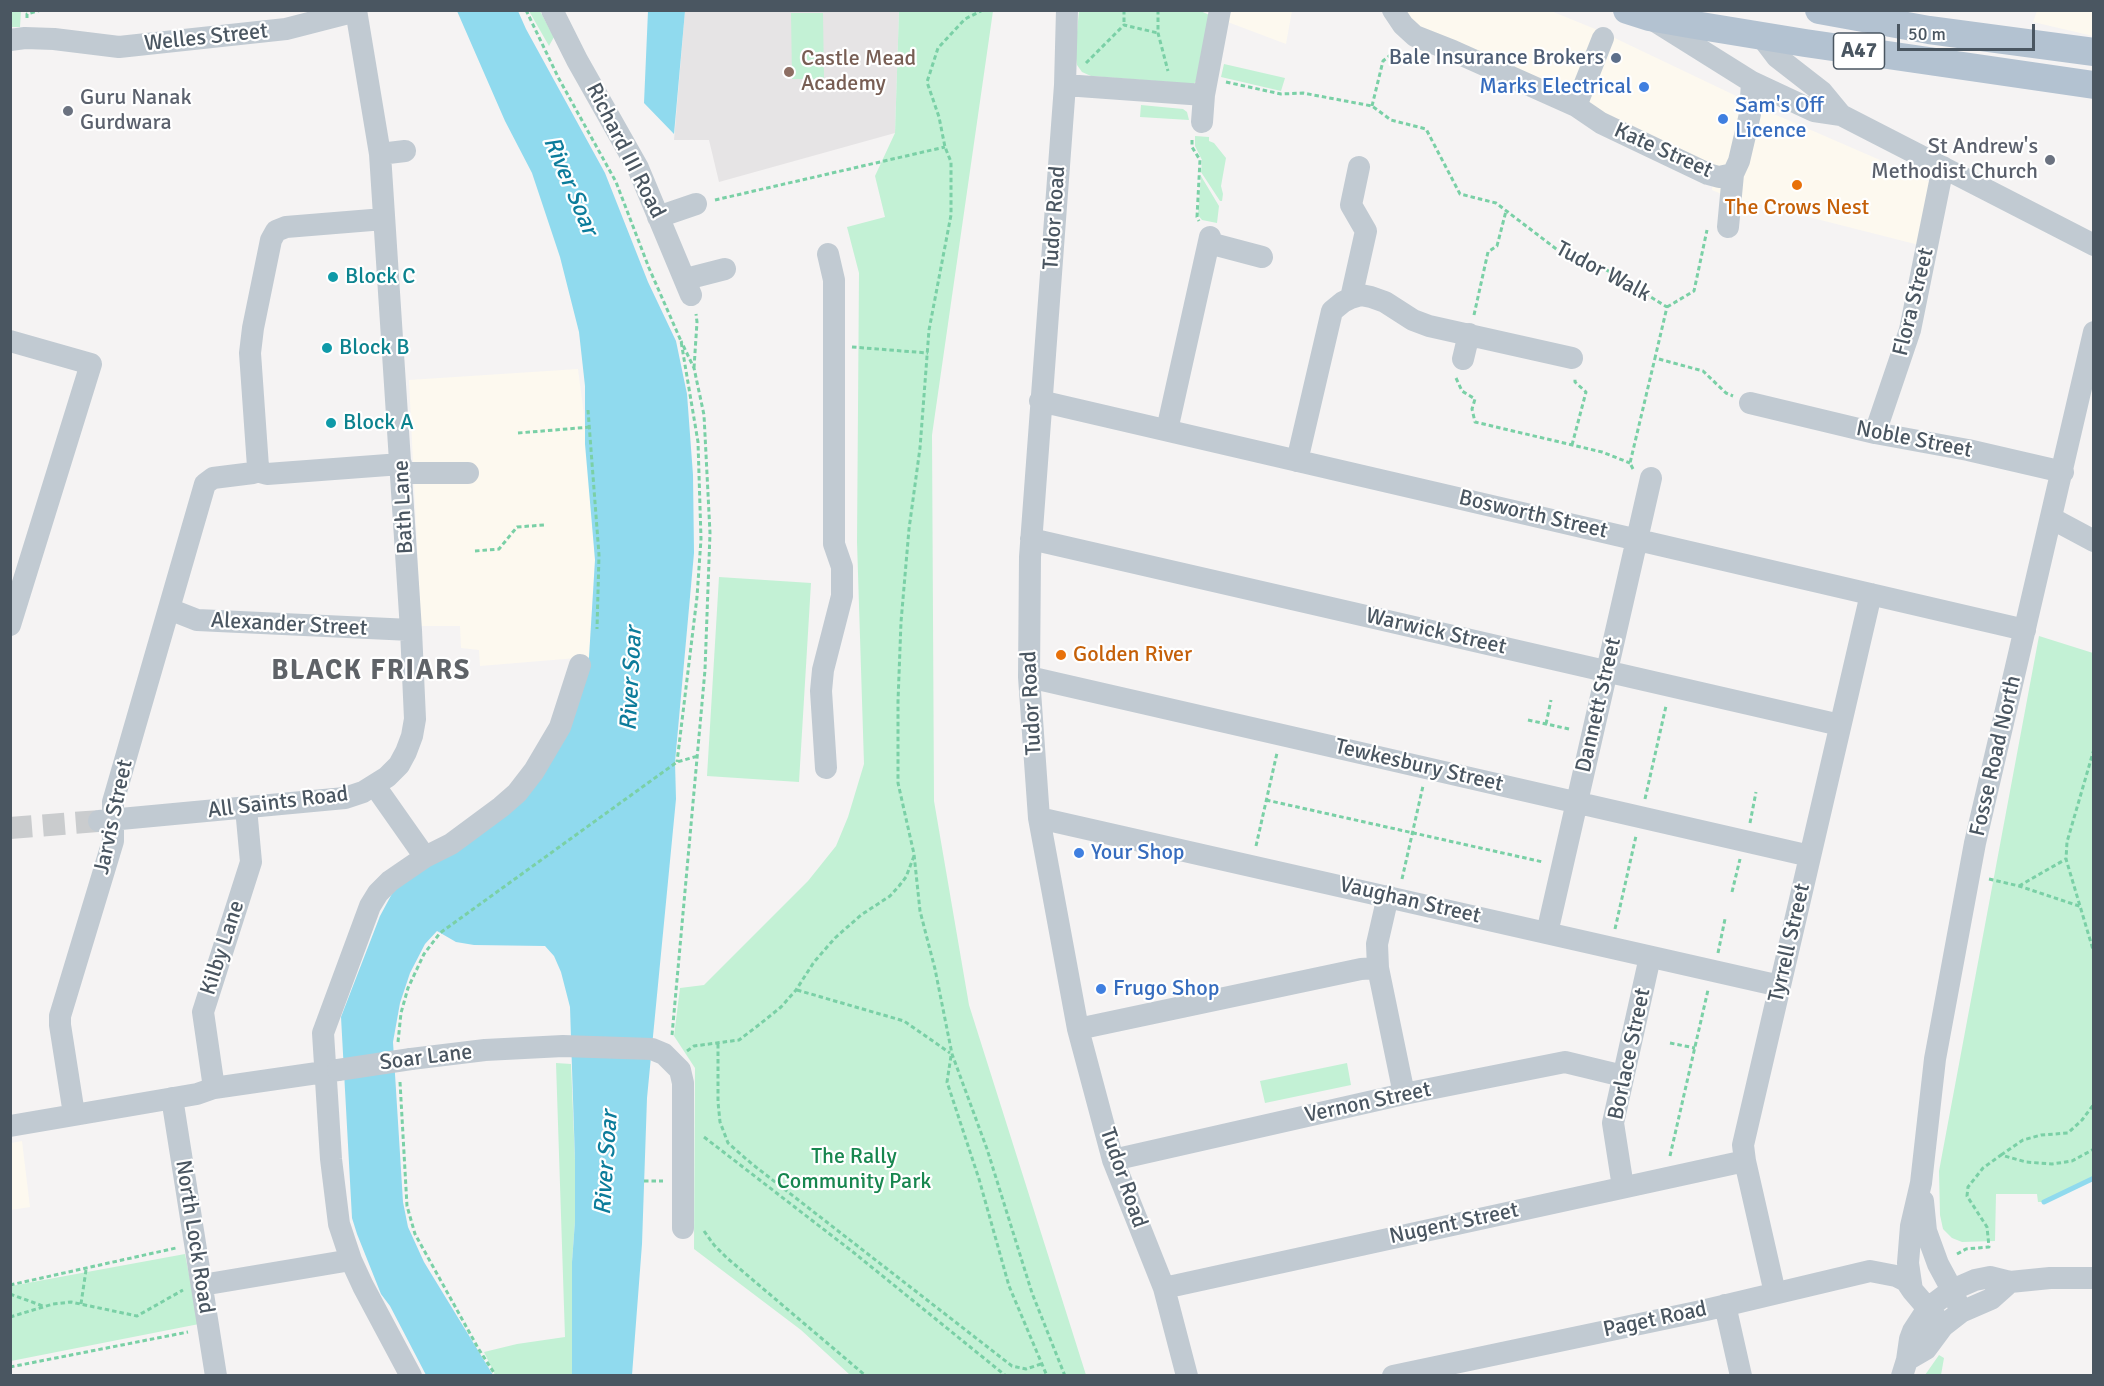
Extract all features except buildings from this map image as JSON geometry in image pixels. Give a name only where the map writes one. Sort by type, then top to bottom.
[{"type":"main road","points":[[1743,10],[1761,36]]},
{"type":"main road","name":"A47","points":[[1819,10],[1929,30],[2094,52]]},
{"type":"main road","name":"A47","points":[[1638,14],[1761,36],[2094,85]]},
{"type":"street","name":"Richard III Road","points":[[552,10],[577,60],[638,168],[688,287]]},
{"type":"street","name":"Tudor Road","points":[[1067,10],[1065,85],[1031,539],[1029,677],[1039,818],[1078,1029],[1113,1160],[1164,1288],[1187,1376]]},
{"type":"street","name":"Kate Street","points":[[1393,10],[1402,25],[1415,36],[1576,106],[1601,123],[1708,174],[1719,177],[1733,174],[1746,138],[1752,82]]},
{"type":"street","name":"Welles Street","points":[[10,40],[54,39],[119,47],[286,28],[356,11]]},
{"type":"street","name":"Bath Lane","points":[[356,11],[380,154],[415,719]]},
{"type":"street","points":[[1202,123],[1205,86],[1219,14]]},
{"type":"street","points":[[1638,14],[1752,82],[1814,111],[1841,115],[2094,245]]},
{"type":"street","points":[[1761,36],[1777,57],[1822,92],[1841,115]]},
{"type":"street","points":[[1576,106],[1603,38]]},
{"type":"street","points":[[1065,85],[1174,93],[1205,86]]},
{"type":"street","points":[[380,154],[405,151]]},
{"type":"street","points":[[1351,298],[1366,231],[1351,205],[1359,167]]},
{"type":"street","name":"Flora Street","points":[[1875,433],[1910,330],[1924,233],[1943,167]]},
{"type":"street","points":[[1718,228],[1733,174]]},
{"type":"street","points":[[658,217],[696,204]]},
{"type":"street","points":[[384,219],[286,227],[276,231],[271,240],[252,328],[250,353],[257,467],[267,474],[401,469],[468,473]]},
{"type":"street","points":[[1167,430],[1209,240],[1262,257]]},
{"type":"street","points":[[826,768],[821,691],[823,670],[842,596],[842,567],[834,544],[834,280],[828,254]]},
{"type":"street","points":[[688,287],[725,269]]},
{"type":"street","points":[[1297,460],[1332,311],[1351,298],[1361,295],[1371,297],[1429,326],[1572,358]]},
{"type":"street","name":"Fosse Road North","points":[[1912,1290],[1908,1263],[1911,1226],[1921,1184],[1935,1059],[1970,874],[1982,813],[2094,332]]},
{"type":"street","points":[[1463,360],[1469,334]]},
{"type":"street","points":[[10,341],[91,363],[10,625]]},
{"type":"street","name":"Bosworth Street","points":[[1040,401],[2025,630]]},
{"type":"street","name":"Noble Street","points":[[1758,405],[1875,433],[1968,450],[2063,472]]},
{"type":"street","name":"Jarvis Street","points":[[74,1114],[60,1016],[113,841],[106,820],[204,488],[213,478],[249,474],[257,467]]},
{"type":"street","name":"Dannett Street","points":[[1547,933],[1651,478]]},
{"type":"street","points":[[2052,518],[2094,541]]},
{"type":"street","name":"Warwick Street","points":[[1031,539],[1840,725]]},
{"type":"street","name":"Tyrrell Street","points":[[1774,1293],[1743,1145],[1870,594]]},
{"type":"street","name":"Alexander Street","points":[[169,609],[197,620],[411,630]]},
{"type":"street","points":[[411,1376],[351,1260],[335,1204],[332,1070],[323,1033],[375,897],[390,881],[425,857],[451,844],[517,793],[534,771],[560,727],[580,666]]},
{"type":"street","name":"Tewkesbury Street","points":[[1029,677],[1810,856]]},
{"type":"street","name":"All Saints Road","points":[[106,820],[345,798],[375,786],[393,771],[406,752],[415,719]]},
{"type":"street","points":[[375,786],[420,850]]},
{"type":"street","name":"Kilby Lane","points":[[214,1088],[203,1012],[251,862],[246,808]]},
{"type":"street","name":"Vaughan Street","points":[[1039,818],[1394,892],[1547,933],[1780,986]]},
{"type":"street","points":[[1394,892],[1377,944],[1378,968],[1404,1094]]},
{"type":"street","name":"Borlace Street","points":[[1623,1187],[1613,1123],[1650,957]]},
{"type":"street","points":[[1078,1029],[1361,969],[1378,968]]},
{"type":"street","name":"Soar Lane","points":[[10,1126],[197,1094],[214,1088],[485,1050],[571,1046],[662,1046]]},
{"type":"street","points":[[662,1046],[664,1054],[680,1070],[683,1083],[693,1230]]},
{"type":"street","name":"Vernon Street","points":[[1113,1160],[1404,1094],[1565,1062],[1623,1076]]},
{"type":"street","name":"North Lock Road","points":[[172,1098],[216,1376]]},
{"type":"street","name":"Nugent Street","points":[[1164,1288],[1745,1161]]},
{"type":"street","name":"Fosse Road North","points":[[1921,1184],[1926,1231],[1938,1264],[1961,1312]]},
{"type":"street","points":[[202,1285],[351,1260]]},
{"type":"street","name":"Paget Road","points":[[1393,1376],[1436,1371],[1870,1271],[1896,1276],[1906,1281],[1912,1290]]},
{"type":"street","points":[[1904,1368],[1910,1339],[1928,1308],[1952,1290],[1975,1280],[1990,1277],[2010,1282],[2094,1278]]},
{"type":"street","points":[[1904,1368],[1926,1349],[1943,1326],[1961,1312],[1991,1299],[2010,1282]]},
{"type":"street","points":[[1912,1290],[1943,1326]]},
{"type":"street","points":[[1725,1305],[1741,1376]]},
{"type":"path","points":[[526,10],[558,77],[616,182],[649,268],[694,368],[704,415],[710,533],[706,660],[698,756],[662,1046]]},
{"type":"path","points":[[983,10],[965,19],[938,48],[927,82],[951,162],[951,215],[929,330],[920,448],[909,529],[901,621],[898,783],[914,854],[920,911],[935,969],[952,1054],[987,1149],[1032,1293],[1065,1376]]},
{"type":"path","points":[[1065,85],[1124,25],[1124,10]]},
{"type":"path","points":[[1158,10],[1158,33],[1174,93]]},
{"type":"path","points":[[1124,25],[1158,33]]},
{"type":"path","points":[[1372,106],[1383,61],[1415,36]]},
{"type":"path","name":"Tudor Walk","points":[[1205,86],[1281,94],[1303,93],[1372,106],[1391,120],[1426,129],[1460,194],[1496,203],[1572,261],[1605,269],[1667,307],[1630,464]]},
{"type":"path","points":[[1202,123],[1202,130],[1193,130],[1192,147],[1200,160],[1197,217],[1209,240]]},
{"type":"path","points":[[696,204],[945,147]]},
{"type":"path","points":[[1469,334],[1488,252],[1497,246],[1506,211]]},
{"type":"path","points":[[1667,307],[1694,291],[1718,228]]},
{"type":"path","points":[[688,287],[697,322],[694,368]]},
{"type":"path","points":[[677,762],[697,597],[701,539],[698,442],[681,341]]},
{"type":"path","points":[[834,346],[928,353]]},
{"type":"path","points":[[1463,360],[1453,357],[1449,360],[1462,391],[1475,399],[1472,409],[1475,422],[1602,452],[1630,464],[1637,474],[1651,478]]},
{"type":"path","points":[[1655,357],[1703,371],[1726,393],[1758,405]]},
{"type":"path","points":[[1572,358],[1575,382],[1586,392],[1572,445]]},
{"type":"path","points":[[588,410],[600,555],[597,628]]},
{"type":"path","points":[[518,433],[590,427]]},
{"type":"path","points":[[475,551],[499,549],[517,527],[544,525]]},
{"type":"path","points":[[1546,724],[1551,700]]},
{"type":"path","points":[[1644,804],[1667,702]]},
{"type":"path","points":[[1528,720],[1569,729]]},
{"type":"path","points":[[1254,853],[1278,747]]},
{"type":"path","points":[[2094,749],[2067,842],[2066,859],[2094,953]]},
{"type":"path","points":[[496,1376],[415,1234],[407,1206],[401,1013],[408,988],[424,954],[440,933],[677,762],[698,756]]},
{"type":"path","points":[[1394,892],[1425,780]]},
{"type":"path","points":[[1748,828],[1756,792]]},
{"type":"path","points":[[1266,800],[1550,864]]},
{"type":"path","points":[[1614,934],[1637,833]]},
{"type":"path","points":[[1732,892],[1741,852]]},
{"type":"path","points":[[683,1054],[694,1046],[739,1040],[774,1013],[796,990],[814,962],[835,938],[861,915],[890,896],[906,877],[914,854]]},
{"type":"path","points":[[2019,886],[2066,859]]},
{"type":"path","points":[[1970,874],[2019,886],[2082,907]]},
{"type":"path","points":[[1717,957],[1725,919]]},
{"type":"path","points":[[1668,1162],[1710,984]]},
{"type":"path","points":[[796,990],[904,1022],[952,1054]]},
{"type":"path","points":[[1670,1042],[1695,1048]]},
{"type":"path","points":[[718,1044],[720,1122],[728,1143],[1012,1366],[1026,1369],[1041,1364]]},
{"type":"path","points":[[952,1054],[947,1082],[979,1179],[1010,1286],[1047,1376]]},
{"type":"path","points":[[1938,1264],[1966,1249],[1989,1247],[1986,1227],[1966,1196],[1968,1187],[1983,1168],[2023,1140],[2041,1135],[2068,1133],[2094,1104]]},
{"type":"path","points":[[703,1136],[853,1252],[1006,1376]]},
{"type":"path","points":[[2001,1155],[2026,1162],[2052,1164],[2072,1161],[2094,1149]]},
{"type":"path","points":[[644,1181],[667,1181]]},
{"type":"path","points":[[693,1230],[714,1245],[866,1376]]},
{"type":"path","points":[[10,1285],[195,1244]]},
{"type":"path","points":[[81,1304],[86,1270]]},
{"type":"path","points":[[10,1317],[62,1302],[137,1316],[189,1287],[202,1285]]},
{"type":"path","points":[[10,1294],[44,1307]]},
{"type":"path","points":[[10,1367],[209,1328]]},
{"type":"shaded area","name":"Castle Mead Academy","points":[[685,11],[899,11],[895,133],[719,182],[709,140],[674,140]]},
{"type":"shaded area","points":[[1206,11],[1292,11],[1286,44],[1225,21]]},
{"type":"shaded area","points":[[1386,11],[1551,11],[1600,31],[1774,114],[1933,183],[1919,245],[1726,196],[1712,190],[1713,175]]},
{"type":"shaded area","points":[[2037,11],[2093,11],[2093,36],[2033,22]]},
{"type":"shaded area","points":[[578,369],[584,415],[595,560],[589,657],[480,666],[479,650],[461,648],[460,626],[421,626],[409,380]]},
{"type":"shaded area","points":[[22,1141],[30,1207],[11,1210],[11,1143]]},
{"type":"green space","points":[[1198,10],[1212,16],[1200,75],[1194,84],[1091,76],[1082,72],[1077,65],[1075,53],[1079,11]]},
{"type":"green space","points":[[10,11],[21,11],[20,27],[11,27]]},
{"type":"green space","points":[[529,11],[540,11],[554,37],[549,46]]},
{"type":"green space","name":"The Rally Community Park","points":[[899,11],[993,11],[932,435],[934,801],[969,1005],[1086,1375],[850,1375],[801,1330],[694,1249],[695,1068],[674,1036],[680,988],[704,985],[808,881],[836,846],[848,817],[864,764],[857,542],[859,273],[847,227],[885,217],[875,176],[895,133]]},
{"type":"green space","points":[[791,13],[823,13],[824,79],[792,79]]},
{"type":"green space","points":[[1224,64],[1285,78],[1281,91],[1221,77]]},
{"type":"green space","points":[[1141,105],[1183,109],[1187,112],[1189,120],[1140,117]]},
{"type":"green space","points":[[1195,136],[1209,137],[1209,141],[1214,143],[1226,158],[1221,186],[1222,201],[1201,172],[1202,160],[1195,146]]},
{"type":"green space","points":[[1201,176],[1219,206],[1217,223],[1202,220],[1198,215]]},
{"type":"green space","points":[[719,577],[811,583],[799,782],[707,776]]},
{"type":"green space","points":[[2039,636],[2093,653],[2093,1178],[2044,1202],[2038,1202],[2037,1194],[1996,1194],[1995,1241],[1962,1242],[1952,1238],[1943,1229],[1940,1215],[1939,1171]]},
{"type":"green space","points":[[556,1063],[571,1064],[575,1160],[572,1375],[495,1375],[484,1352],[517,1344],[565,1337]]},
{"type":"green space","points":[[1347,1063],[1351,1085],[1265,1103],[1260,1081]]},
{"type":"green space","points":[[185,1254],[199,1324],[11,1361],[11,1286]]},
{"type":"green space","points":[[1939,1355],[1944,1358],[1941,1375],[1925,1375]]},
{"type":"water","name":"River Soar","points":[[457,11],[518,11],[605,173],[648,282],[676,341],[687,394],[693,475],[694,553],[675,762],[676,799],[647,1098],[642,1244],[632,1375],[572,1375],[575,1160],[570,1007],[561,972],[554,956],[545,946],[474,945],[456,942],[437,931],[425,944],[410,973],[400,1003],[393,1042],[403,1202],[408,1227],[424,1262],[493,1375],[426,1375],[390,1306],[381,1294],[352,1218],[341,1017],[380,916],[394,890],[418,874],[567,732],[589,657],[595,560],[585,444],[585,386],[579,332],[560,257],[532,173],[505,121]]},
{"type":"water","points":[[648,11],[685,11],[674,134],[644,103]]},
{"type":"waterway","points":[[2044,1202],[2094,1178]]},
{"type":"tunnel","points":[[10,828],[99,821]]},
{"type":"place","name":"Bale Insurance Brokers","points":[[1616,58]]},
{"type":"place","name":"Castle Mead Academy","points":[[789,72]]},
{"type":"place","name":"Marks Electrical","points":[[1644,87]]},
{"type":"place","name":"Guru Nanak Gurdwara","points":[[68,111]]},
{"type":"place","name":"Sam's Off Licence","points":[[1723,119]]},
{"type":"place","name":"St Andrew's Methodist Church","points":[[2050,160]]},
{"type":"place","name":"The Crows Nest","points":[[1797,185]]},
{"type":"place","name":"Block C","points":[[333,277]]},
{"type":"place","name":"Block B","points":[[327,348]]},
{"type":"place","name":"Block A","points":[[331,423]]},
{"type":"place","name":"Golden River","points":[[1061,655]]},
{"type":"place","name":"Your Shop","points":[[1079,853]]},
{"type":"place","name":"Frugo Shop","points":[[1101,989]]},
{"type":"district","name":"BLACK FRIARS","points":[[371,672]]}]
